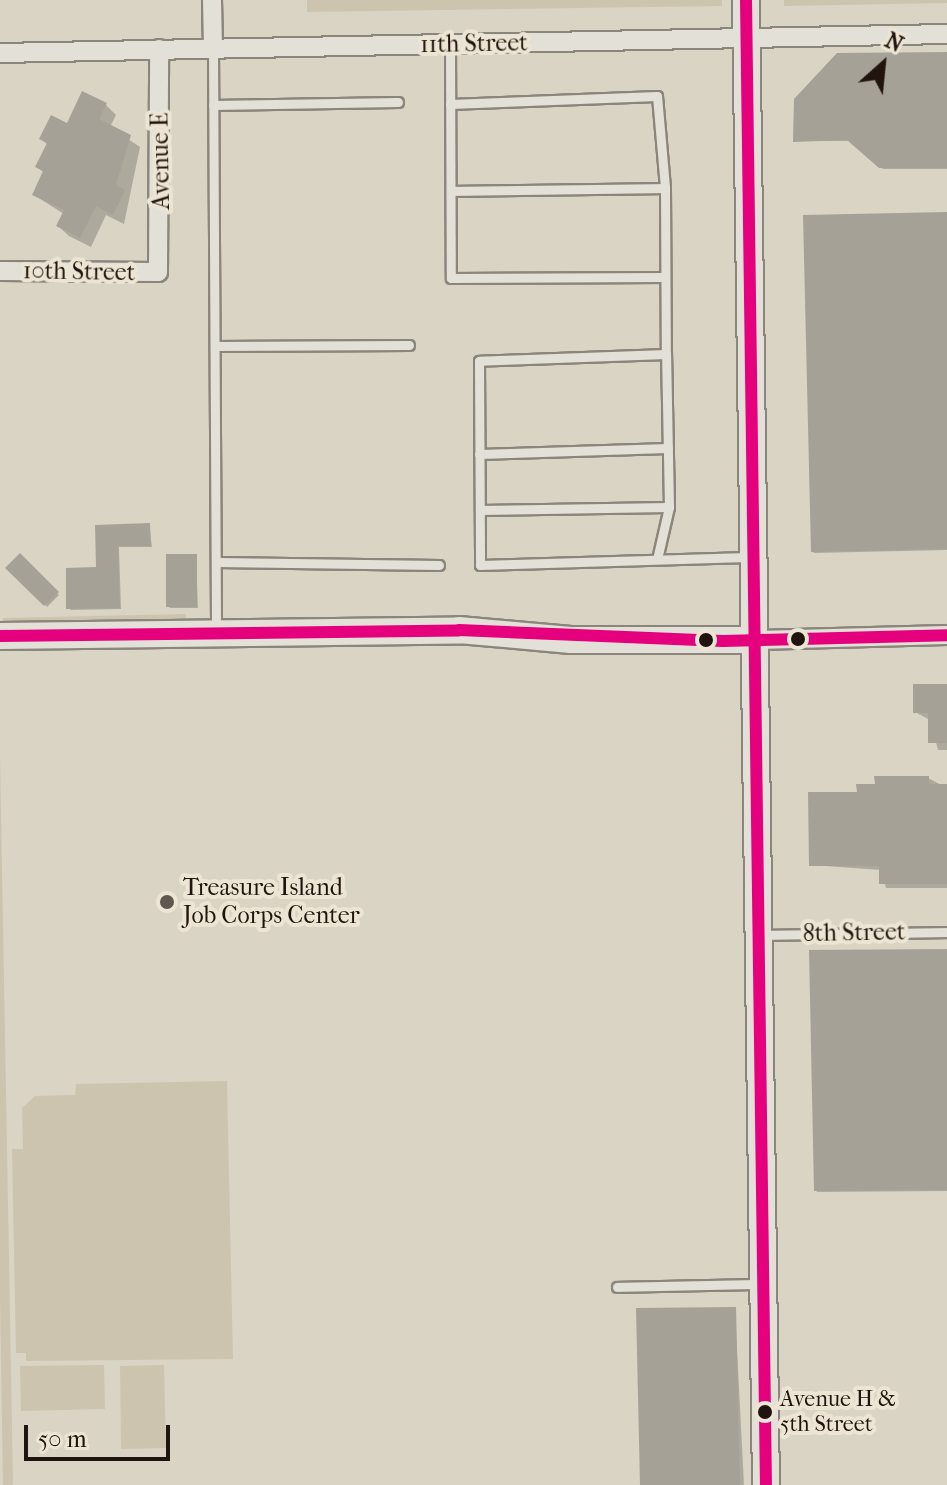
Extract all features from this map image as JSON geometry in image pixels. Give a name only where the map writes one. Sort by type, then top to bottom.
[{"type":"street","points":[[212,0],[213,48]]},
{"type":"street","points":[[746,0],[762,935],[766,1485]]},
{"type":"street","name":"11th Street","points":[[0,53],[947,34]]},
{"type":"street","name":"Avenue E","points":[[158,272],[159,49]]},
{"type":"street","name":"10th Street","points":[[0,271],[158,272]]},
{"type":"street","points":[[0,636],[216,636],[459,630],[571,640],[757,640],[947,635]]},
{"type":"lane","points":[[450,44],[451,278],[665,277]]},
{"type":"lane","points":[[213,48],[216,636]]},
{"type":"lane","points":[[450,104],[657,96],[665,188],[669,507],[658,555]]},
{"type":"lane","points":[[213,105],[398,102]]},
{"type":"lane","points":[[451,191],[665,188]]},
{"type":"lane","points":[[215,346],[409,345]]},
{"type":"lane","points":[[666,354],[479,361],[480,565],[633,563],[658,555],[755,557]]},
{"type":"lane","points":[[479,454],[668,448]]},
{"type":"lane","points":[[480,510],[669,507]]},
{"type":"lane","points":[[216,562],[439,565]]},
{"type":"lane","name":"8th Street","points":[[762,935],[947,932]]},
{"type":"lane","points":[[617,1287],[766,1284]]},
{"type":"shaded area","points":[[307,0],[722,0],[722,6],[307,12]]},
{"type":"shaded area","points":[[784,0],[947,0],[947,3],[784,6]]},
{"type":"shaded area","points":[[186,614],[186,623],[3,625],[3,618]]},
{"type":"shaded area","points":[[0,754],[13,1485],[3,1485]]},
{"type":"shaded area","points":[[227,1081],[233,1359],[26,1361],[26,1353],[16,1353],[12,1149],[23,1149],[22,1108],[35,1096],[75,1095],[76,1084]]},
{"type":"shaded area","points":[[104,1365],[105,1409],[21,1411],[20,1366]]},
{"type":"shaded area","points":[[164,1365],[166,1448],[121,1449],[120,1366]]},
{"type":"building","points":[[947,52],[947,168],[879,168],[847,140],[793,142],[794,99],[837,53]]},
{"type":"building","points":[[82,91],[107,103],[99,119],[131,135],[116,185],[125,190],[113,215],[96,206],[80,238],[56,226],[64,210],[32,195],[43,171],[35,167],[47,143],[39,139],[51,115],[67,123]]},
{"type":"building","points":[[947,212],[947,549],[811,552],[803,215]]},
{"type":"building","points":[[150,523],[151,546],[118,546],[120,608],[66,609],[66,568],[96,567],[95,525]]},
{"type":"building","points":[[20,553],[59,592],[44,606],[5,568]]},
{"type":"building","points":[[166,554],[197,554],[197,607],[166,607]]},
{"type":"building","points":[[913,684],[947,684],[947,743],[928,743],[928,713],[913,713]]},
{"type":"building","points":[[874,776],[929,776],[929,784],[947,784],[947,884],[879,884],[879,866],[809,866],[808,792],[857,792],[856,784],[875,784]]},
{"type":"building","points":[[947,949],[947,1190],[814,1191],[809,950]]},
{"type":"building","points":[[736,1307],[740,1485],[640,1485],[636,1308]]},
{"type":"transit line","points":[[746,0],[766,1485]]},
{"type":"transit line","points":[[0,636],[459,630],[723,641],[947,635]]},
{"type":"place","name":"Treasure Island Job Corps Center","points":[[167,902]]},
{"type":"place","name":"Avenue H & 5th Street","points":[[765,1412]]}]
